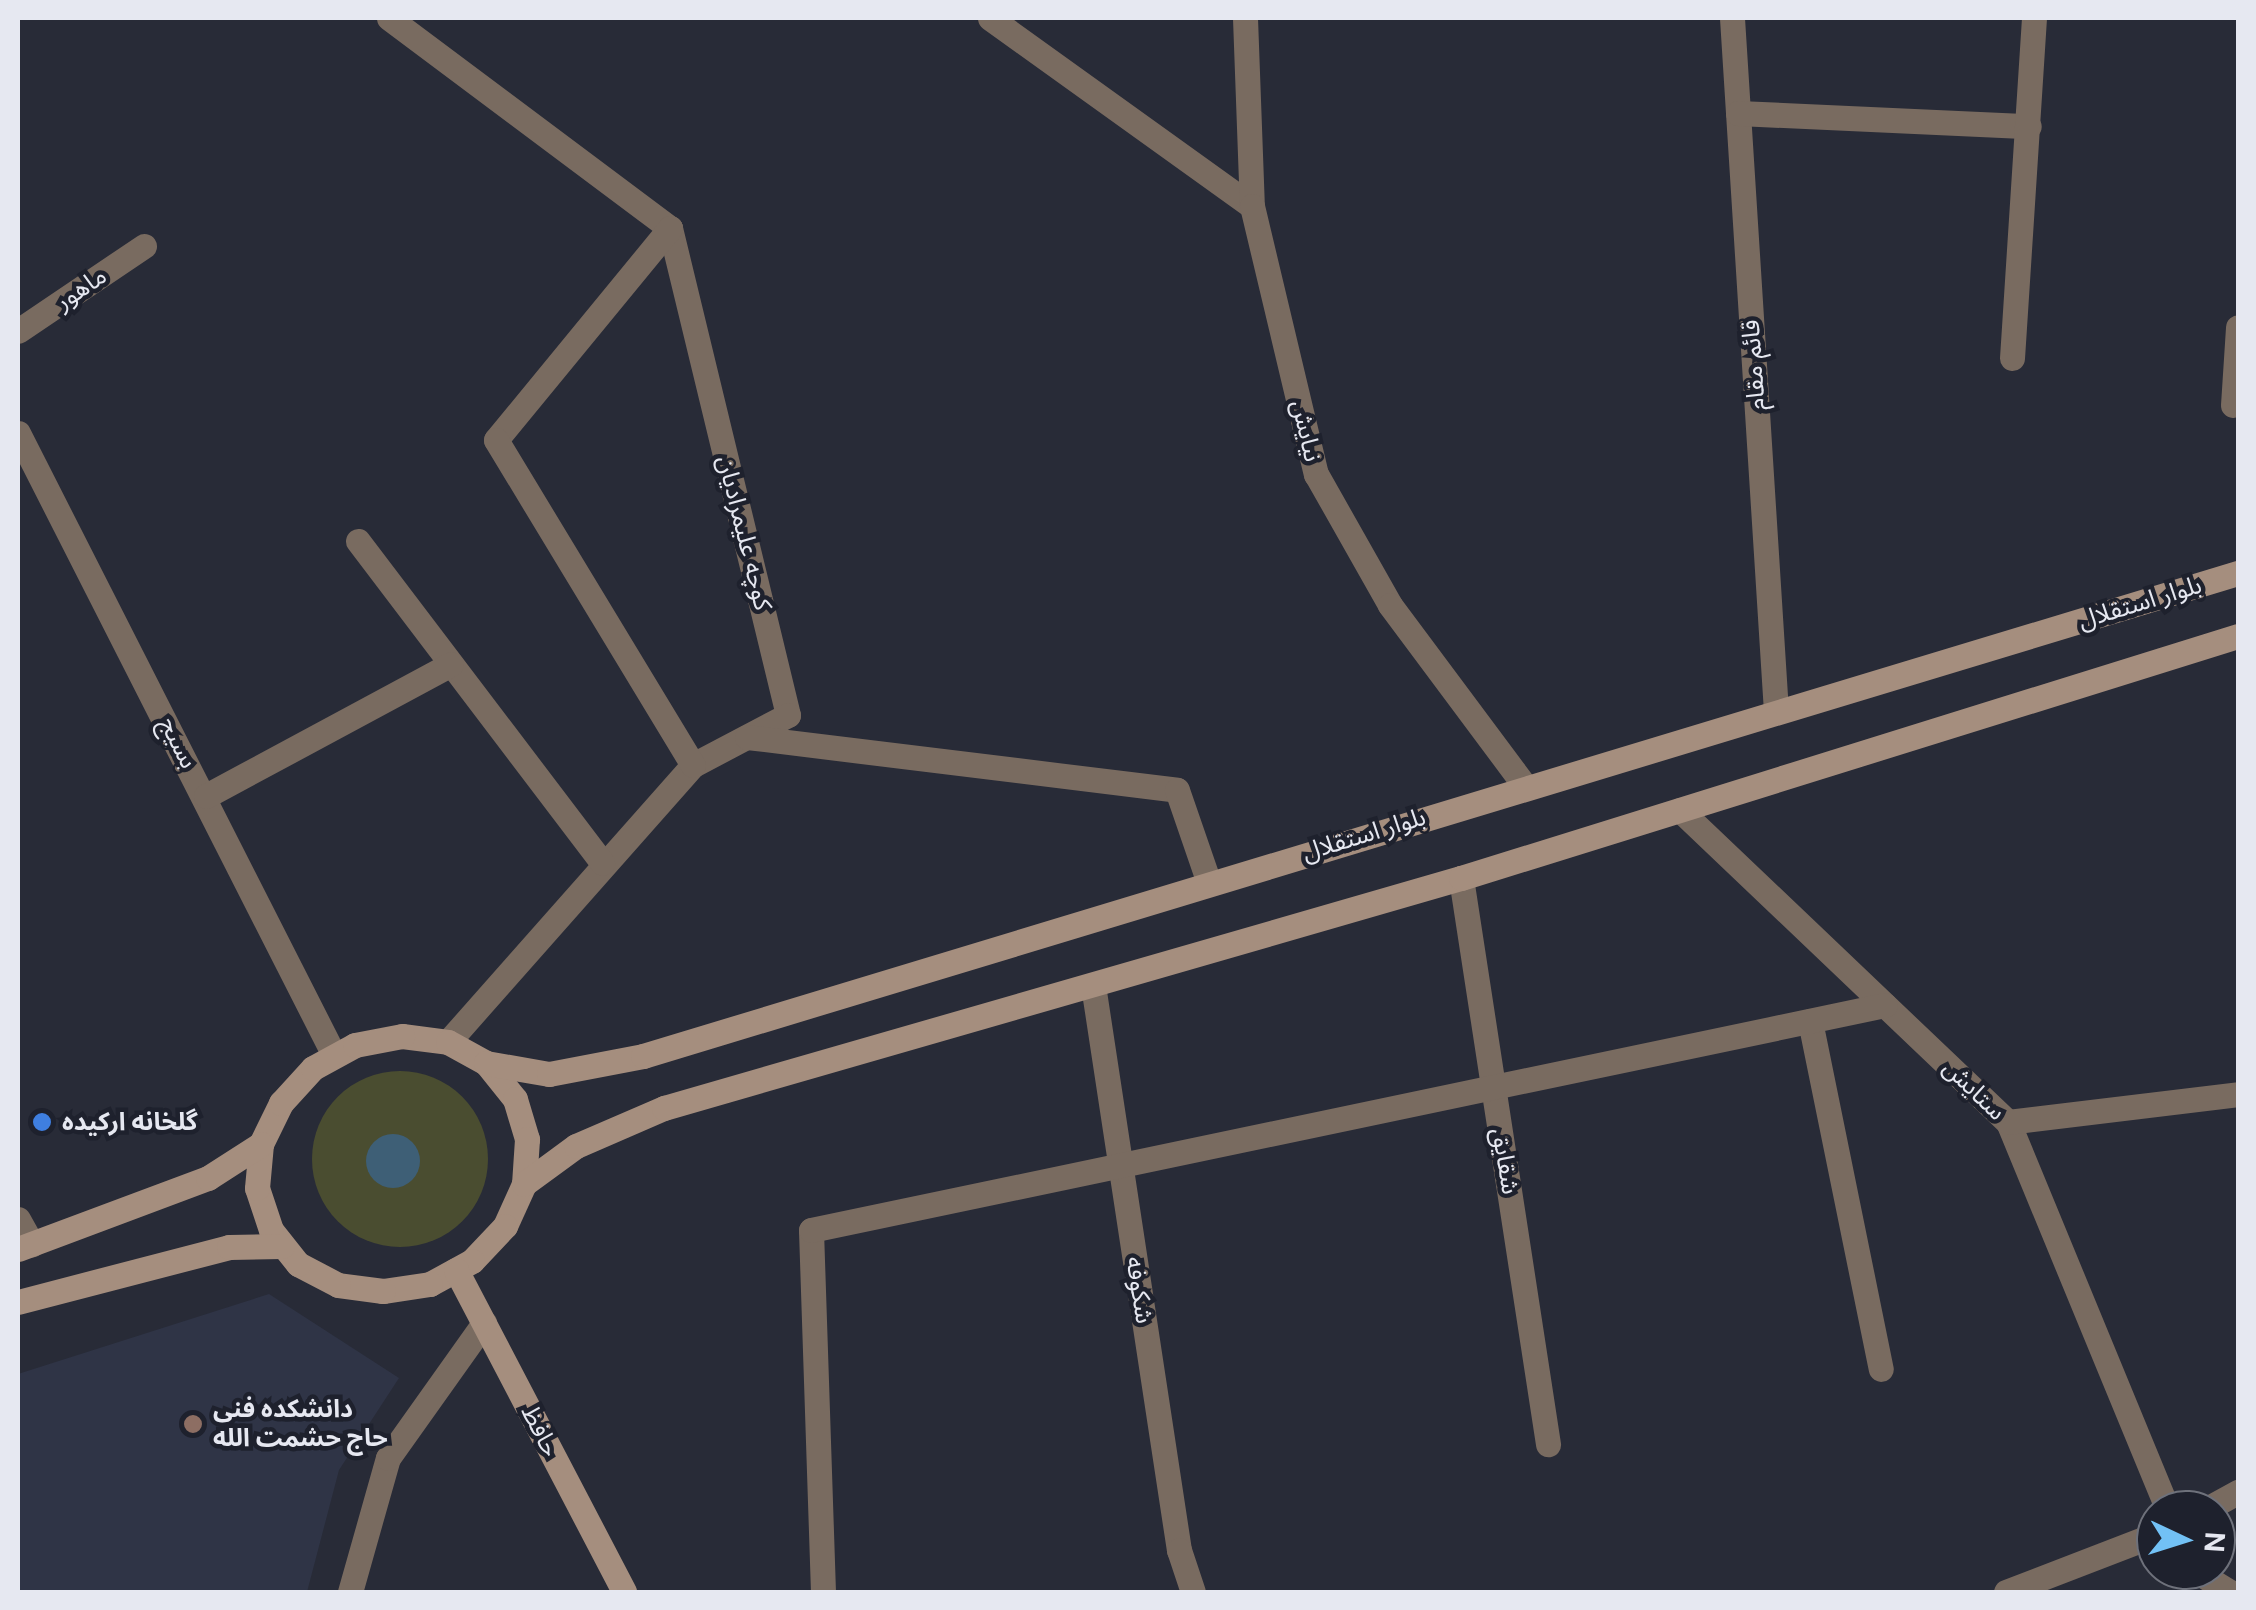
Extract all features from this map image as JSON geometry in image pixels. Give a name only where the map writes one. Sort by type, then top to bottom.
[{"type":"main road","name":"بلوار استقلال","points":[[486,1063],[549,1074],[644,1056],[2238,573]]},
{"type":"main road","points":[[524,1184],[576,1146],[664,1108],[1462,878],[2238,636]]},
{"type":"main road","points":[[402,1036],[448,1042],[486,1063],[515,1098],[527,1139],[524,1184],[505,1226],[456,1270],[430,1284],[383,1292],[338,1285],[298,1264],[282,1246],[257,1188],[262,1144],[281,1103],[334,1055],[402,1036]]},
{"type":"main road","points":[[24,1247],[208,1178],[262,1144]]},
{"type":"main road","points":[[18,1302],[229,1247],[282,1246]]},
{"type":"main road","name":"حافظ","points":[[456,1270],[624,1592]]},
{"type":"street","points":[[390,18],[670,228],[496,440],[693,766]]},
{"type":"street","points":[[990,18],[1252,206]]},
{"type":"street","name":"نیایش","points":[[1245,18],[1252,206],[1316,474],[1390,605],[1525,786]]},
{"type":"street","name":"قائم مقام","points":[[1732,18],[1776,712]]},
{"type":"street","points":[[2012,358],[2034,18]]},
{"type":"street","points":[[1738,113],[2029,126]]},
{"type":"street","name":"کوچه علیمرادیان","points":[[448,1042],[602,863],[693,766],[788,715],[670,228]]},
{"type":"street","name":"ماهور","points":[[18,331],[144,246]]},
{"type":"street","points":[[2232,405],[2238,327]]},
{"type":"street","name":"بسیج","points":[[18,433],[206,796],[334,1055]]},
{"type":"street","points":[[358,541],[602,863]]},
{"type":"street","points":[[206,796],[451,664]]},
{"type":"street","points":[[747,737],[1177,790],[1208,883]]},
{"type":"street","name":"ستایش","points":[[1680,810],[2008,1122],[2160,1490]]},
{"type":"street","name":"شقایق","points":[[1462,878],[1548,1444]]},
{"type":"street","name":"شکوفه","points":[[1093,984],[1179,1550],[1193,1592]]},
{"type":"street","points":[[823,1592],[811,1230],[1885,1005]]},
{"type":"street","points":[[1810,1021],[1881,1369]]},
{"type":"street","points":[[2008,1122],[2238,1094]]},
{"type":"street","points":[[18,1219],[24,1247]]},
{"type":"street","points":[[350,1592],[388,1458],[484,1323]]},
{"type":"street","points":[[2006,1592],[2136,1542]]},
{"type":"shaded area","points":[[393,1134],[412,1142],[420,1161],[412,1180],[393,1188],[374,1180],[366,1161],[374,1142]]},
{"type":"shaded area","name":"دانشکده فنی حاج حشمت الله","points":[[269,1294],[399,1378],[339,1470],[307,1592],[18,1592],[18,1374]]},
{"type":"green space","points":[[400,1071],[434,1078],[462,1097],[481,1125],[488,1159],[481,1193],[462,1221],[434,1240],[400,1247],[366,1240],[338,1221],[319,1193],[312,1159],[319,1125],[338,1097],[366,1078]]},
{"type":"place","name":"گلخانه ارکیده","points":[[42,1122]]},
{"type":"place","name":"دانشکده فنی حاج حشمت الله","points":[[193,1424]]}]
